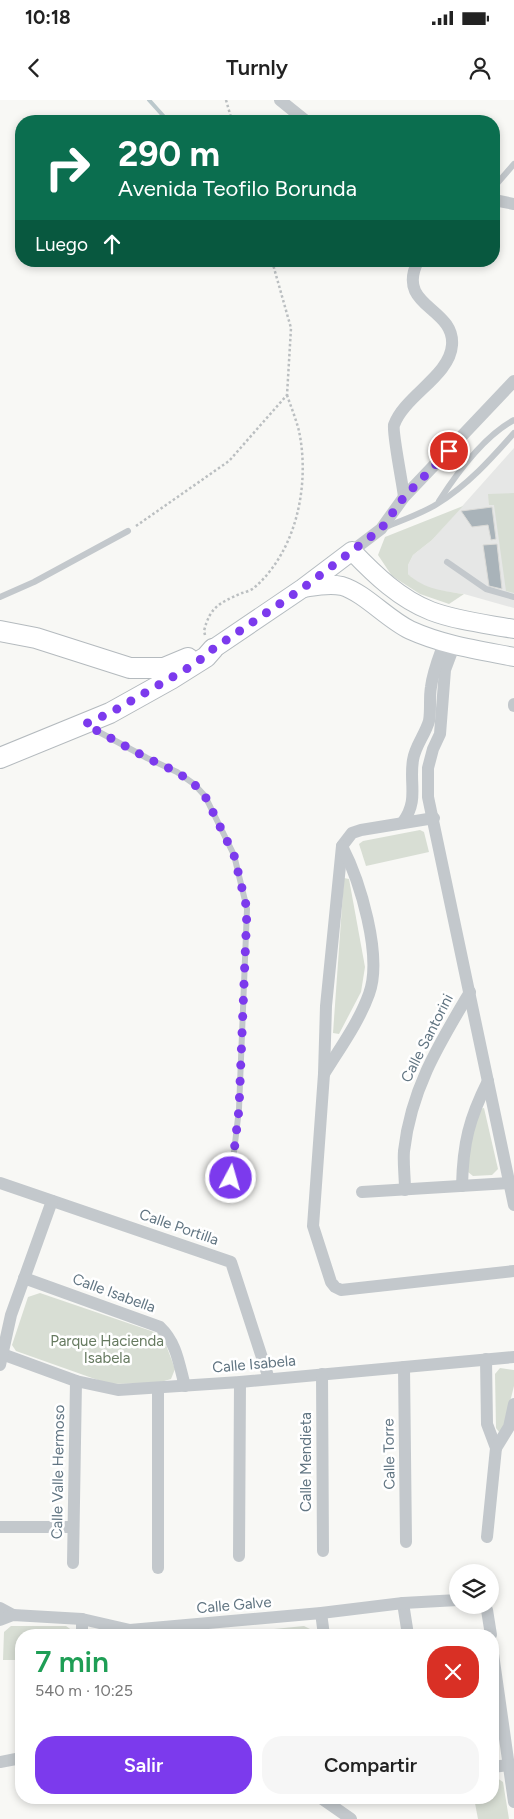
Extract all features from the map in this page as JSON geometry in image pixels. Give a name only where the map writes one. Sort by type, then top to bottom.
[{"type":"main road","points":[[0,758],[110,713],[172,679],[206,657],[213,649],[303,588],[352,551],[390,587],[410,601],[432,612],[514,629]]},
{"type":"main road","points":[[303,588],[330,585],[351,590],[391,619],[410,630],[449,644],[514,657]]},
{"type":"main road","points":[[0,632],[36,638],[130,668],[164,668],[213,649]]},
{"type":"street","points":[[280,100],[299,115]]},
{"type":"street","points":[[500,201],[514,204]]},
{"type":"street","points":[[404,497],[393,426],[404,408],[448,360],[452,345],[442,318],[420,301],[414,286],[412,273],[415,267]]},
{"type":"street","points":[[352,551],[381,529],[404,497],[514,381]]},
{"type":"street","points":[[449,644],[440,734],[433,749],[428,768],[428,797],[434,818],[514,1205]]},
{"type":"street","points":[[403,822],[410,813],[412,804],[411,771],[414,757],[429,719],[433,671],[449,644]]},
{"type":"street","points":[[434,818],[403,822],[352,833],[342,846],[326,1006],[324,1074],[313,1226],[331,1282],[341,1290],[514,1271]]},
{"type":"street","points":[[324,1074],[370,993],[374,975],[374,956],[354,869],[342,846]]},
{"type":"street","name":"Calle Santorini","points":[[405,1190],[404,1152],[412,1108],[423,1076],[470,992]]},
{"type":"street","points":[[462,1186],[463,1155],[467,1132],[475,1107],[488,1081]]},
{"type":"street","name":"Calle Portilla","points":[[0,1183],[231,1262],[269,1379]]},
{"type":"street","points":[[362,1192],[509,1183]]},
{"type":"street","points":[[1,1360],[5,1313],[24,1278],[52,1201]]},
{"type":"street","name":"Calle Isabella","points":[[24,1278],[160,1327],[170,1336],[185,1386]]},
{"type":"street","name":"Calle Isabela","points":[[1,1360],[76,1381],[118,1390],[158,1389],[514,1357]]},
{"type":"street","points":[[486,1359],[487,1424],[496,1448]]},
{"type":"street","name":"Calle Torre","points":[[404,1367],[406,1542]]},
{"type":"street","name":"Calle Mendieta","points":[[322,1374],[323,1551]]},
{"type":"street","name":"Calle Valle Hermoso","points":[[73,1563],[76,1381]]},
{"type":"street","points":[[240,1382],[240,1556]]},
{"type":"street","points":[[158,1389],[158,1568]]},
{"type":"street","points":[[487,1537],[496,1448],[509,1427],[514,1404]]},
{"type":"street","points":[[0,1527],[73,1527]]},
{"type":"street","name":"Calle Galve","points":[[182,1629],[403,1603],[449,1600]]},
{"type":"street","points":[[403,1603],[407,1629]]},
{"type":"street","name":"Calle Galve","points":[[0,1608],[13,1615]]},
{"type":"street","points":[[321,1613],[323,1629]]},
{"type":"street","points":[[488,1614],[490,1629]]},
{"type":"street","name":"Calle Galve","points":[[0,1620],[13,1615],[82,1619],[120,1629]]},
{"type":"street","points":[[82,1619],[82,1629]]},
{"type":"street","points":[[499,1696],[514,1802]]},
{"type":"street","points":[[0,1762],[15,1759]]},
{"type":"street","points":[[499,1766],[509,1765]]},
{"type":"street","points":[[330,1804],[351,1819]]},
{"type":"lane","points":[[500,180],[514,164]]},
{"type":"lane","points":[[437,504],[452,480],[493,434],[514,420]]},
{"type":"lane","points":[[381,529],[437,504],[470,480],[514,433]]},
{"type":"lane","points":[[0,597],[34,582],[128,531]]},
{"type":"lane","points":[[447,562],[486,589],[514,597]]},
{"type":"lane","points":[[85,724],[177,772],[194,784],[205,796],[234,855],[247,909],[239,1109],[229,1195]]},
{"type":"path","points":[[226,100],[230,115]]},
{"type":"path","points":[[213,649],[204,631],[208,615],[225,601],[254,588],[280,557],[296,520],[303,476],[299,432],[287,395],[291,328],[274,267]]},
{"type":"path","points":[[128,531],[229,460],[287,395]]},
{"type":"shaded area","points":[[514,448],[514,608],[464,594],[433,590],[417,582],[408,574],[408,565],[413,555],[432,540]]},
{"type":"green space","points":[[514,493],[514,593],[506,591],[494,505],[489,505],[488,494]]},
{"type":"green space","points":[[463,506],[432,540],[413,555],[408,565],[408,574],[427,586],[464,594],[449,604],[420,594],[392,576],[378,555],[385,537]]},
{"type":"green space","points":[[420,830],[424,832],[429,852],[366,866],[359,844],[363,841]]},
{"type":"green space","points":[[344,878],[349,879],[365,967],[361,992],[339,1034],[333,1033]]},
{"type":"green space","points":[[484,1108],[498,1169],[492,1175],[473,1176],[468,1172],[469,1142],[479,1109]]},
{"type":"green space","name":"Parque Hacienda Isabela","points":[[40,1293],[160,1334],[175,1369],[171,1379],[157,1383],[109,1384],[16,1351],[12,1345],[28,1297]]},
{"type":"green space","points":[[500,1368],[514,1370],[514,1386],[503,1430],[499,1432],[496,1428],[495,1374]]},
{"type":"green space","points":[[11,1626],[66,1626],[70,1629],[15,1629],[15,1660],[3,1660],[4,1632]]},
{"type":"green space","points":[[304,1626],[310,1629],[274,1629]]},
{"type":"green space","points":[[499,1779],[503,1782],[509,1819],[478,1819],[475,1804],[499,1804]]},
{"type":"building","points":[[492,507],[496,539],[491,540],[488,525],[472,527],[461,511]]},
{"type":"building","points":[[497,544],[502,589],[489,586],[483,545]]},
{"type":"waterway","points":[[149,100],[162,115]]},
{"type":"route","points":[[231,1178],[239,1109],[247,909],[234,855],[205,796],[194,784],[177,772],[85,724],[110,713],[172,679],[206,657],[213,649],[254,620],[303,588],[381,529],[404,497],[449,451]]}]
